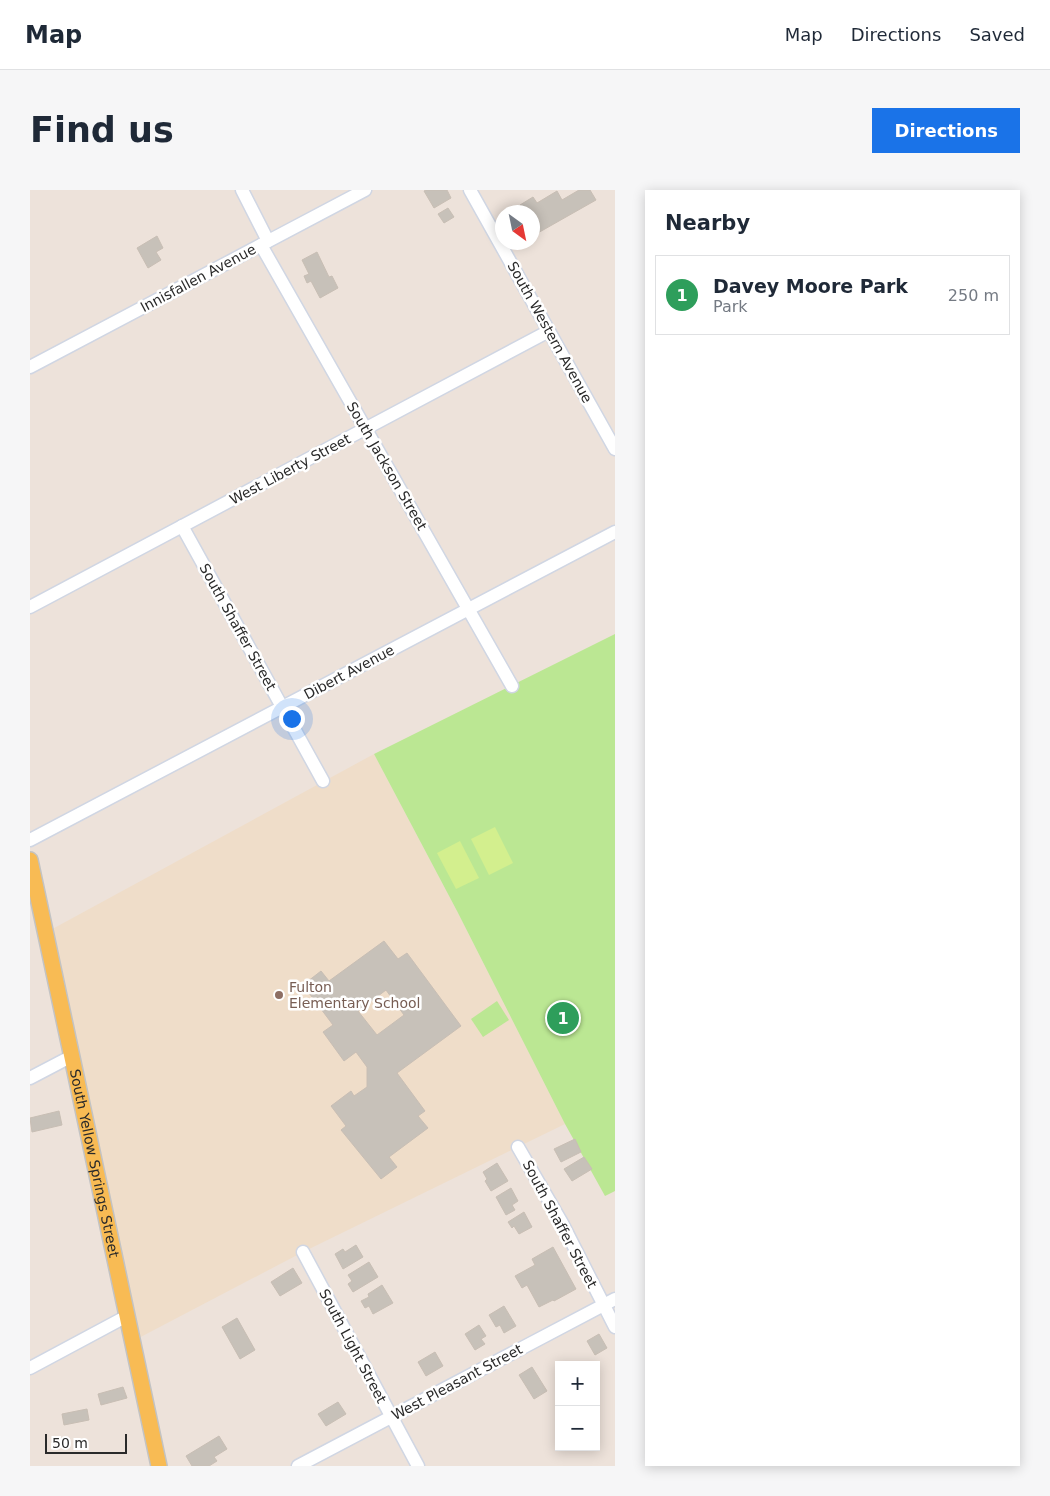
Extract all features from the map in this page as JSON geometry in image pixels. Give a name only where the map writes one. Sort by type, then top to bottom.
[{"type":"main road","name":"South Yellow Springs Street","points":[[30,860],[159,1466]]},
{"type":"street","name":"South Jackson Street","points":[[242,190],[264,243],[365,429],[512,686]]},
{"type":"street","name":"Innisfallen Avenue","points":[[30,367],[365,190]]},
{"type":"street","name":"South Western Avenue","points":[[470,190],[615,448]]},
{"type":"street","name":"West Liberty Street","points":[[30,606],[549,331]]},
{"type":"street","name":"South Shaffer Street","points":[[182,526],[323,781]]},
{"type":"street","name":"Dibert Avenue","points":[[30,840],[615,532]]},
{"type":"street","points":[[30,1078],[72,1056]]},
{"type":"street","name":"South Shaffer Street","points":[[518,1147],[562,1223],[615,1327]]},
{"type":"street","name":"South Light Street","points":[[302,1252],[418,1466]]},
{"type":"street","name":"West Pleasant Street","points":[[298,1466],[615,1299]]},
{"type":"street","points":[[30,1368],[128,1316]]},
{"type":"shaded area","name":"Fulton Elementary School","points":[[374,754],[457,911],[565,1124],[303,1252],[133,1341],[45,933]]},
{"type":"green space","points":[[615,634],[615,1191],[605,1196],[565,1124],[457,911],[374,754]]},
{"type":"green space","points":[[495,827],[513,863],[489,875],[471,839]]},
{"type":"green space","points":[[460,841],[479,878],[456,889],[437,853]]},
{"type":"green space","points":[[497,1001],[509,1020],[483,1037],[471,1019]]},
{"type":"building","points":[[447,190],[451,198],[434,208],[424,191]]},
{"type":"building","points":[[579,190],[590,190],[596,200],[540,232],[540,205],[520,205],[533,197],[537,203],[557,191],[562,200]]},
{"type":"building","points":[[448,208],[454,217],[444,223],[438,214]]},
{"type":"building","points":[[157,236],[163,248],[156,252],[161,260],[148,268],[137,248]]},
{"type":"building","points":[[317,252],[329,277],[332,276],[338,288],[320,298],[311,281],[307,283],[304,276],[309,274],[302,260]]},
{"type":"building","name":"Fulton Elementary School","points":[[384,941],[398,959],[407,953],[461,1026],[397,1073],[425,1111],[418,1116],[428,1128],[389,1157],[397,1167],[381,1179],[341,1130],[346,1126],[331,1106],[351,1091],[354,1096],[367,1087],[367,1067],[356,1052],[344,1061],[323,1032],[333,1025],[303,985],[321,971],[329,981]],"holes":[[[386,990],[404,1015],[377,1035],[358,1011]]]},
{"type":"building","points":[[59,1111],[62,1125],[32,1132],[30,1118]]},
{"type":"building","points":[[575,1139],[581,1152],[561,1162],[554,1149]]},
{"type":"building","points":[[584,1157],[592,1169],[572,1181],[564,1169]]},
{"type":"building","points":[[497,1163],[508,1181],[491,1191],[485,1181],[487,1179],[483,1172]]},
{"type":"building","points":[[511,1188],[518,1201],[512,1205],[515,1210],[506,1215],[496,1197]]},
{"type":"building","points":[[524,1212],[532,1227],[519,1234],[514,1226],[512,1228],[508,1222]]},
{"type":"building","points":[[356,1245],[363,1257],[343,1269],[335,1254],[343,1249],[345,1252]]},
{"type":"building","points":[[553,1247],[576,1289],[539,1307],[527,1285],[522,1288],[515,1276],[535,1265],[532,1259]]},
{"type":"building","points":[[369,1262],[378,1277],[353,1292],[348,1284],[352,1281],[348,1275]]},
{"type":"building","points":[[293,1268],[302,1283],[280,1296],[271,1282]]},
{"type":"building","points":[[382,1285],[393,1303],[373,1314],[369,1306],[365,1308],[361,1301],[369,1297],[368,1294]]},
{"type":"building","points":[[504,1306],[516,1326],[504,1333],[500,1325],[496,1327],[489,1315]]},
{"type":"building","points":[[237,1318],[255,1350],[240,1359],[222,1327]]},
{"type":"building","points":[[479,1325],[486,1336],[481,1339],[485,1344],[475,1350],[465,1334]]},
{"type":"building","points":[[599,1334],[607,1348],[595,1355],[587,1341]]},
{"type":"building","points":[[435,1352],[443,1366],[426,1376],[418,1362]]},
{"type":"building","points":[[532,1367],[547,1391],[534,1399],[519,1375]]},
{"type":"building","points":[[123,1387],[127,1398],[101,1405],[98,1394]]},
{"type":"building","points":[[338,1402],[346,1414],[326,1426],[318,1414]]},
{"type":"building","points":[[87,1409],[89,1420],[64,1425],[62,1414]]},
{"type":"building","points":[[219,1436],[227,1449],[214,1457],[217,1461],[209,1466],[192,1466],[186,1456]]},
{"type":"place","name":"Fulton Elementary School","points":[[279,995]]},
{"type":"place","name":"Davey Moore Park","points":[[563,1018]]}]
